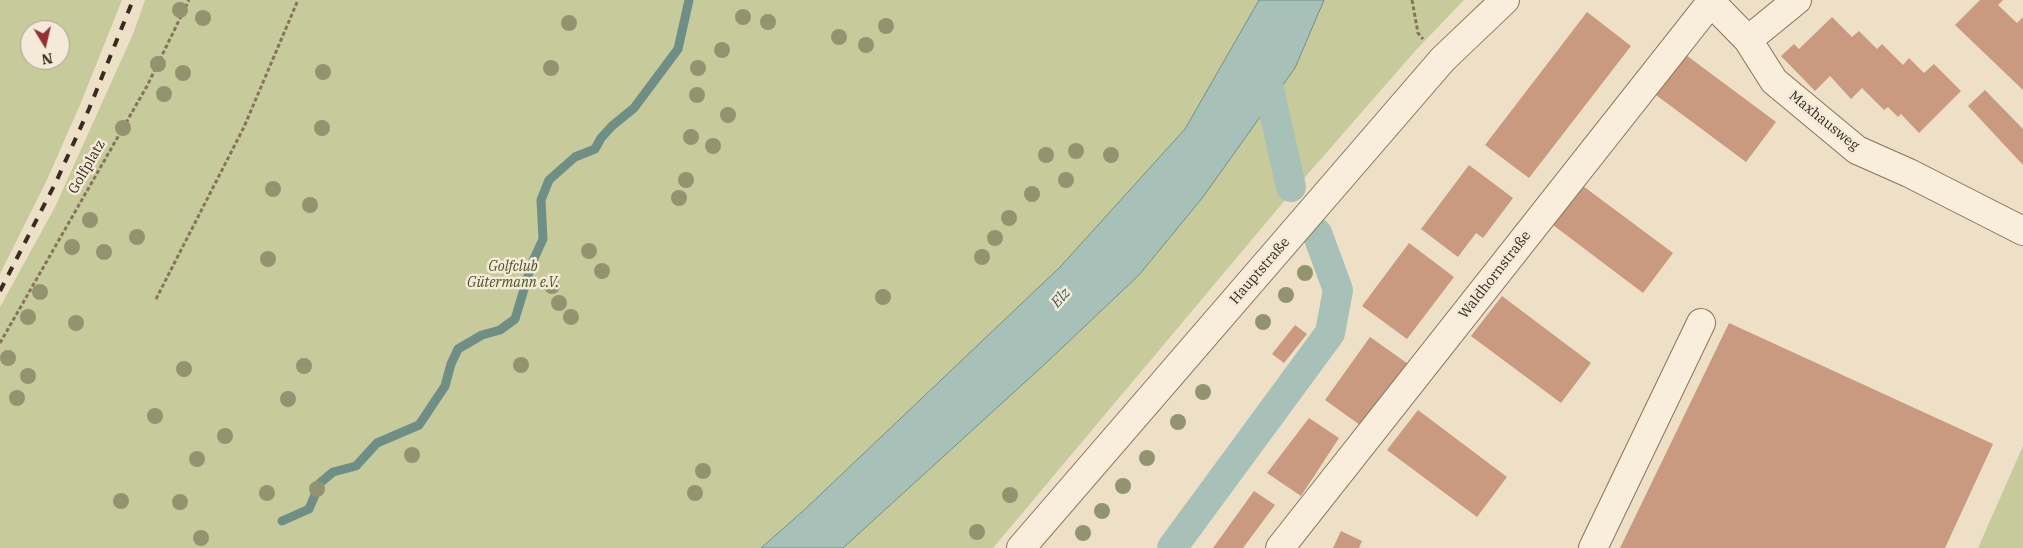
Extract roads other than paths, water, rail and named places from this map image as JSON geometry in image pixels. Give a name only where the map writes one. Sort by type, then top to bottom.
[{"type":"street","name":"Hauptstraße","points":[[1021,548],[1443,59],[1505,0]]},
{"type":"street","points":[[1748,40],[1797,0]]},
{"type":"street","name":"Maxhausweg","points":[[1710,1],[1748,40],[1774,81],[1857,150],[1909,173],[2023,231]]},
{"type":"street","name":"Waldhornstraße","points":[[1280,548],[1710,1]]},
{"type":"street","points":[[1593,548],[1701,323]]},
{"type":"water","name":"Elz","points":[[1259,0],[1324,0],[1295,68],[1203,197],[1139,275],[1046,363],[843,548],[761,548],[802,512],[1060,267],[1185,129]]},
{"type":"waterway","points":[[282,521],[309,509],[320,483],[333,472],[356,466],[377,443],[419,425],[445,386],[451,364],[458,349],[482,335],[500,330],[515,319],[532,263],[543,239],[541,200],[549,180],[575,157],[595,149],[601,138],[612,126],[634,108],[678,49],[689,0]]},
{"type":"waterway","points":[[1263,63],[1291,187]]},
{"type":"waterway","points":[[1172,548],[1330,333],[1338,290],[1317,233]]},
{"type":"railway","points":[[0,291],[56,182],[89,109],[133,0]]},
{"type":"park label","name":"Golfclub Gütermann e.V.","points":[[513,276]]}]
